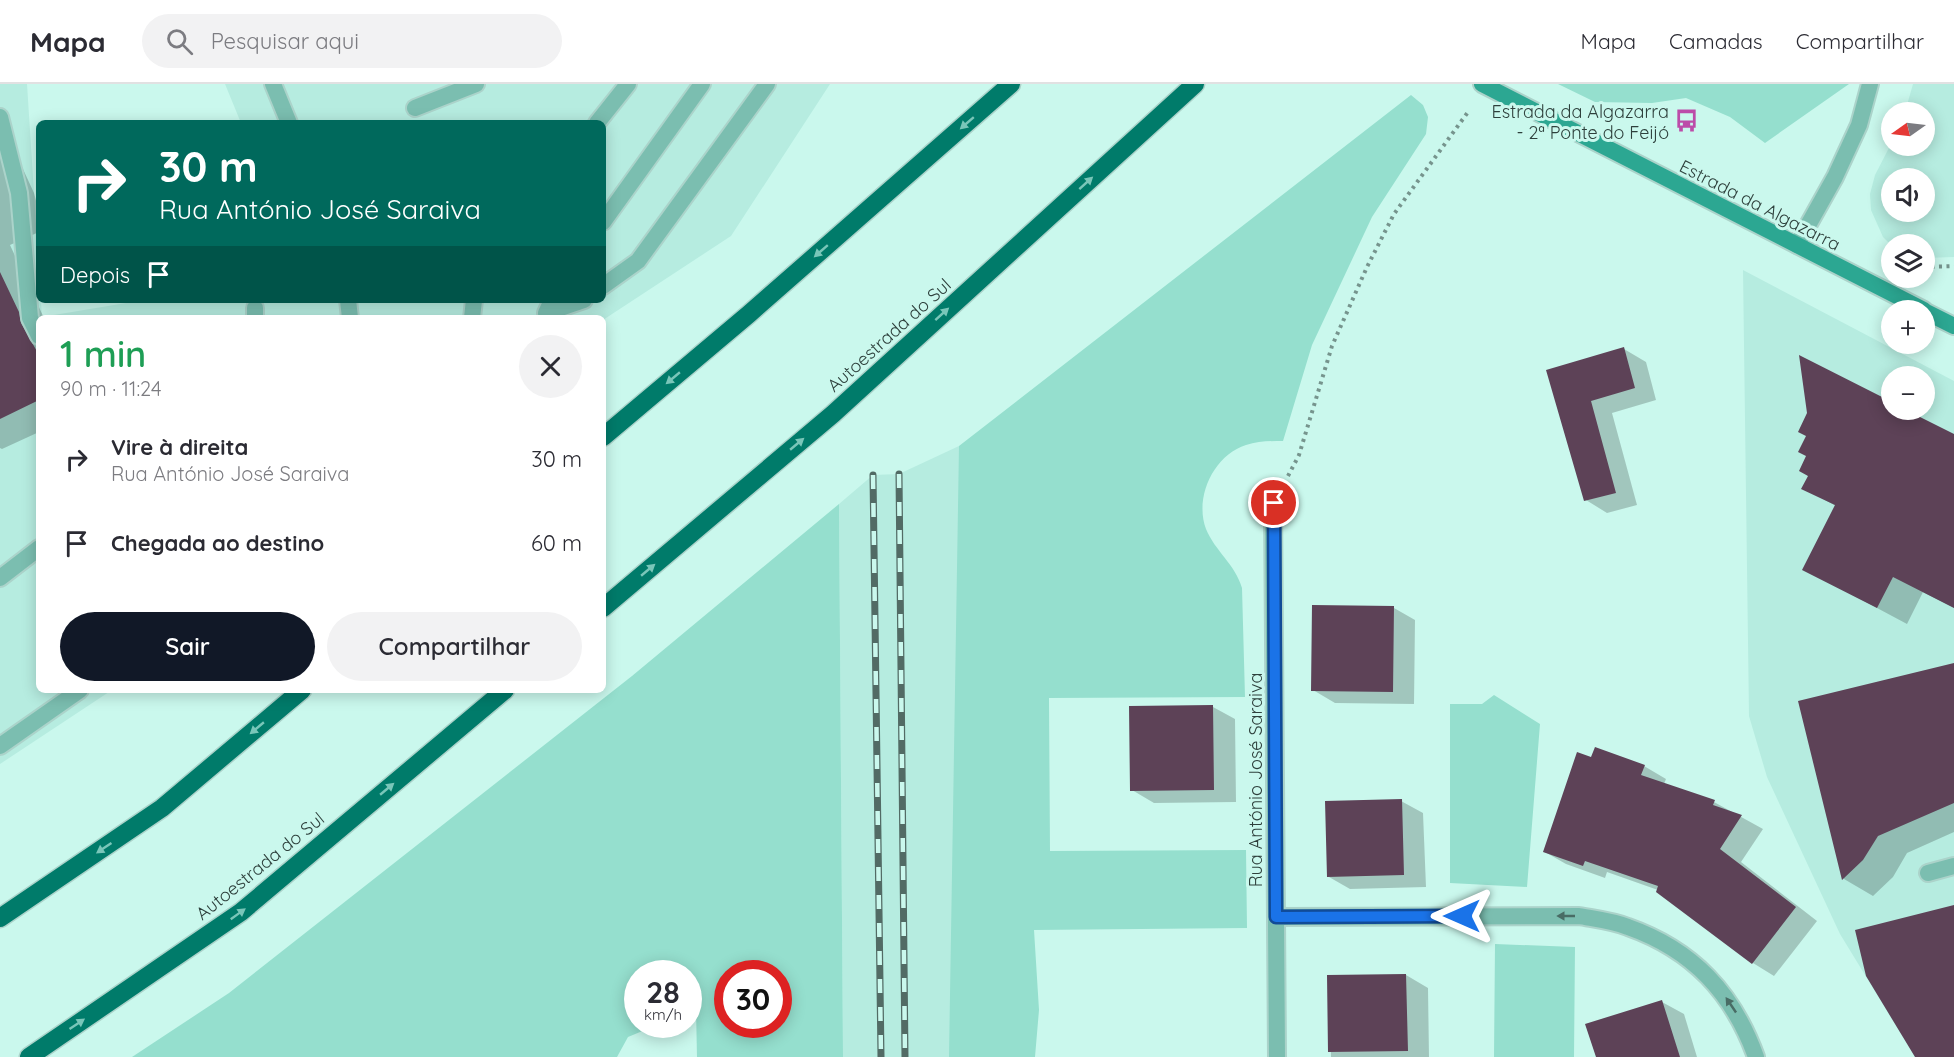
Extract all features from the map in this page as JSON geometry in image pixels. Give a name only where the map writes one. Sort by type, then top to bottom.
[{"type":"highway","points":[[606,434],[748,314],[1011,84]]},
{"type":"highway","name":"Autoestrada do Sul","points":[[606,605],[833,414],[1195,84]]},
{"type":"highway","points":[[0,918],[162,808],[298,693]]},
{"type":"highway","name":"Autoestrada do Sul","points":[[29,1057],[241,912],[501,693]]},
{"type":"main road","name":"Estrada da Algazarra","points":[[1484,86],[1904,300]]},
{"type":"main road","name":"Estrada da Algazarra","points":[[1935,316],[1954,326]]},
{"type":"street","points":[[273,84],[288,120]]},
{"type":"street","points":[[416,108],[476,84]]},
{"type":"street","points":[[599,120],[628,84]]},
{"type":"street","points":[[606,218],[702,84]]},
{"type":"street","points":[[606,284],[638,261],[767,84]]},
{"type":"street","points":[[1797,245],[1835,177],[1859,125],[1870,84]]},
{"type":"street","points":[[0,117],[20,194],[30,318],[36,330]]},
{"type":"street","points":[[545,310],[572,303]]},
{"type":"street","name":"Rua António José Saraiva","points":[[1274,503],[1277,1057]]},
{"type":"street","points":[[0,578],[36,550]]},
{"type":"street","points":[[0,746],[76,693]]},
{"type":"street","points":[[1928,873],[1954,866]]},
{"type":"street","points":[[1276,917],[1579,915],[1628,926],[1673,947],[1716,982],[1745,1026],[1756,1057]]},
{"type":"path","points":[[1274,503],[1299,455],[1332,346],[1394,214],[1484,86]]},
{"type":"path","points":[[1935,267],[1954,266]]},
{"type":"shaded area","points":[[0,84],[27,84],[36,224],[36,303],[41,303],[42,315],[36,315],[36,693],[107,693],[0,764]]},
{"type":"shaded area","points":[[225,84],[830,84],[731,236],[606,318],[606,315],[54,315],[126,303],[606,303],[606,120],[240,120]]},
{"type":"shaded area","points":[[1558,84],[1849,84],[1765,143],[1730,117],[1686,98],[1652,103],[1595,102]]},
{"type":"shaded area","points":[[1913,84],[1954,84],[1954,257],[1935,258],[1935,234],[1882,234],[1871,210],[1870,194],[1875,175],[1885,156],[1935,156],[1935,102],[1908,102]]},
{"type":"shaded area","points":[[1411,95],[1423,105],[1428,117],[1426,134],[1372,217],[1312,345],[1283,441],[1255,443],[1235,450],[1216,468],[1205,491],[1203,517],[1206,529],[1235,572],[1242,588],[1245,697],[1049,698],[1050,851],[1246,850],[1247,928],[1034,930],[1039,1010],[1035,1057],[949,1057],[959,446]]},
{"type":"shaded area","points":[[1743,270],[1881,343],[1881,354],[1903,354],[1925,366],[1881,366],[1881,420],[1935,420],[1935,371],[1954,381],[1954,1057],[1901,1034],[1840,934],[1767,777],[1749,716]]},
{"type":"shaded area","points":[[959,446],[962,936],[959,1057],[843,1057],[839,504],[873,475],[899,474]]},
{"type":"shaded area","points":[[839,504],[843,1057],[697,1057],[697,1038],[702,1038],[702,960],[624,960],[624,1038],[627,1038],[617,1057],[132,1057],[229,993],[632,676]]},
{"type":"shaded area","points":[[1494,695],[1540,724],[1527,887],[1450,883],[1450,704],[1482,704]]},
{"type":"shaded area","points":[[1495,944],[1575,947],[1574,1057],[1494,1057]]},
{"type":"building","points":[[0,272],[19,312],[21,323],[36,350],[36,401],[0,419]]},
{"type":"building","points":[[1624,347],[1635,388],[1591,401],[1616,493],[1584,501],[1546,370]]},
{"type":"building","points":[[1799,355],[1881,396],[1881,420],[1926,420],[1954,434],[1954,608],[1893,577],[1877,608],[1802,570],[1835,505],[1801,489],[1808,476],[1799,471],[1806,456],[1798,452],[1806,436],[1798,432],[1807,413]]},
{"type":"building","points":[[1312,605],[1394,606],[1393,692],[1311,691]]},
{"type":"building","points":[[1954,663],[1954,803],[1878,836],[1863,860],[1842,880],[1798,701]]},
{"type":"building","points":[[1213,705],[1214,790],[1130,791],[1129,706]]},
{"type":"building","points":[[1595,747],[1645,765],[1641,775],[1715,800],[1713,805],[1742,815],[1720,849],[1796,907],[1752,964],[1656,892],[1658,886],[1585,861],[1583,866],[1543,852],[1577,752],[1591,757]]},
{"type":"building","points":[[1402,799],[1404,875],[1327,877],[1325,801]]},
{"type":"building","points":[[1954,905],[1954,1057],[1915,1057],[1866,976],[1855,930]]},
{"type":"building","points":[[1406,974],[1408,1051],[1328,1052],[1327,975]]},
{"type":"building","points":[[1662,1000],[1680,1057],[1596,1057],[1585,1024]]},
{"type":"railway","points":[[899,474],[905,1057]]},
{"type":"railway","points":[[873,475],[881,1057]]},
{"type":"place","name":"Estrada da Algazarra - 2ª Ponte do Feijó","points":[[1687,121]]},
{"type":"route","points":[[1274,503],[1276,917],[1462,916]]}]
